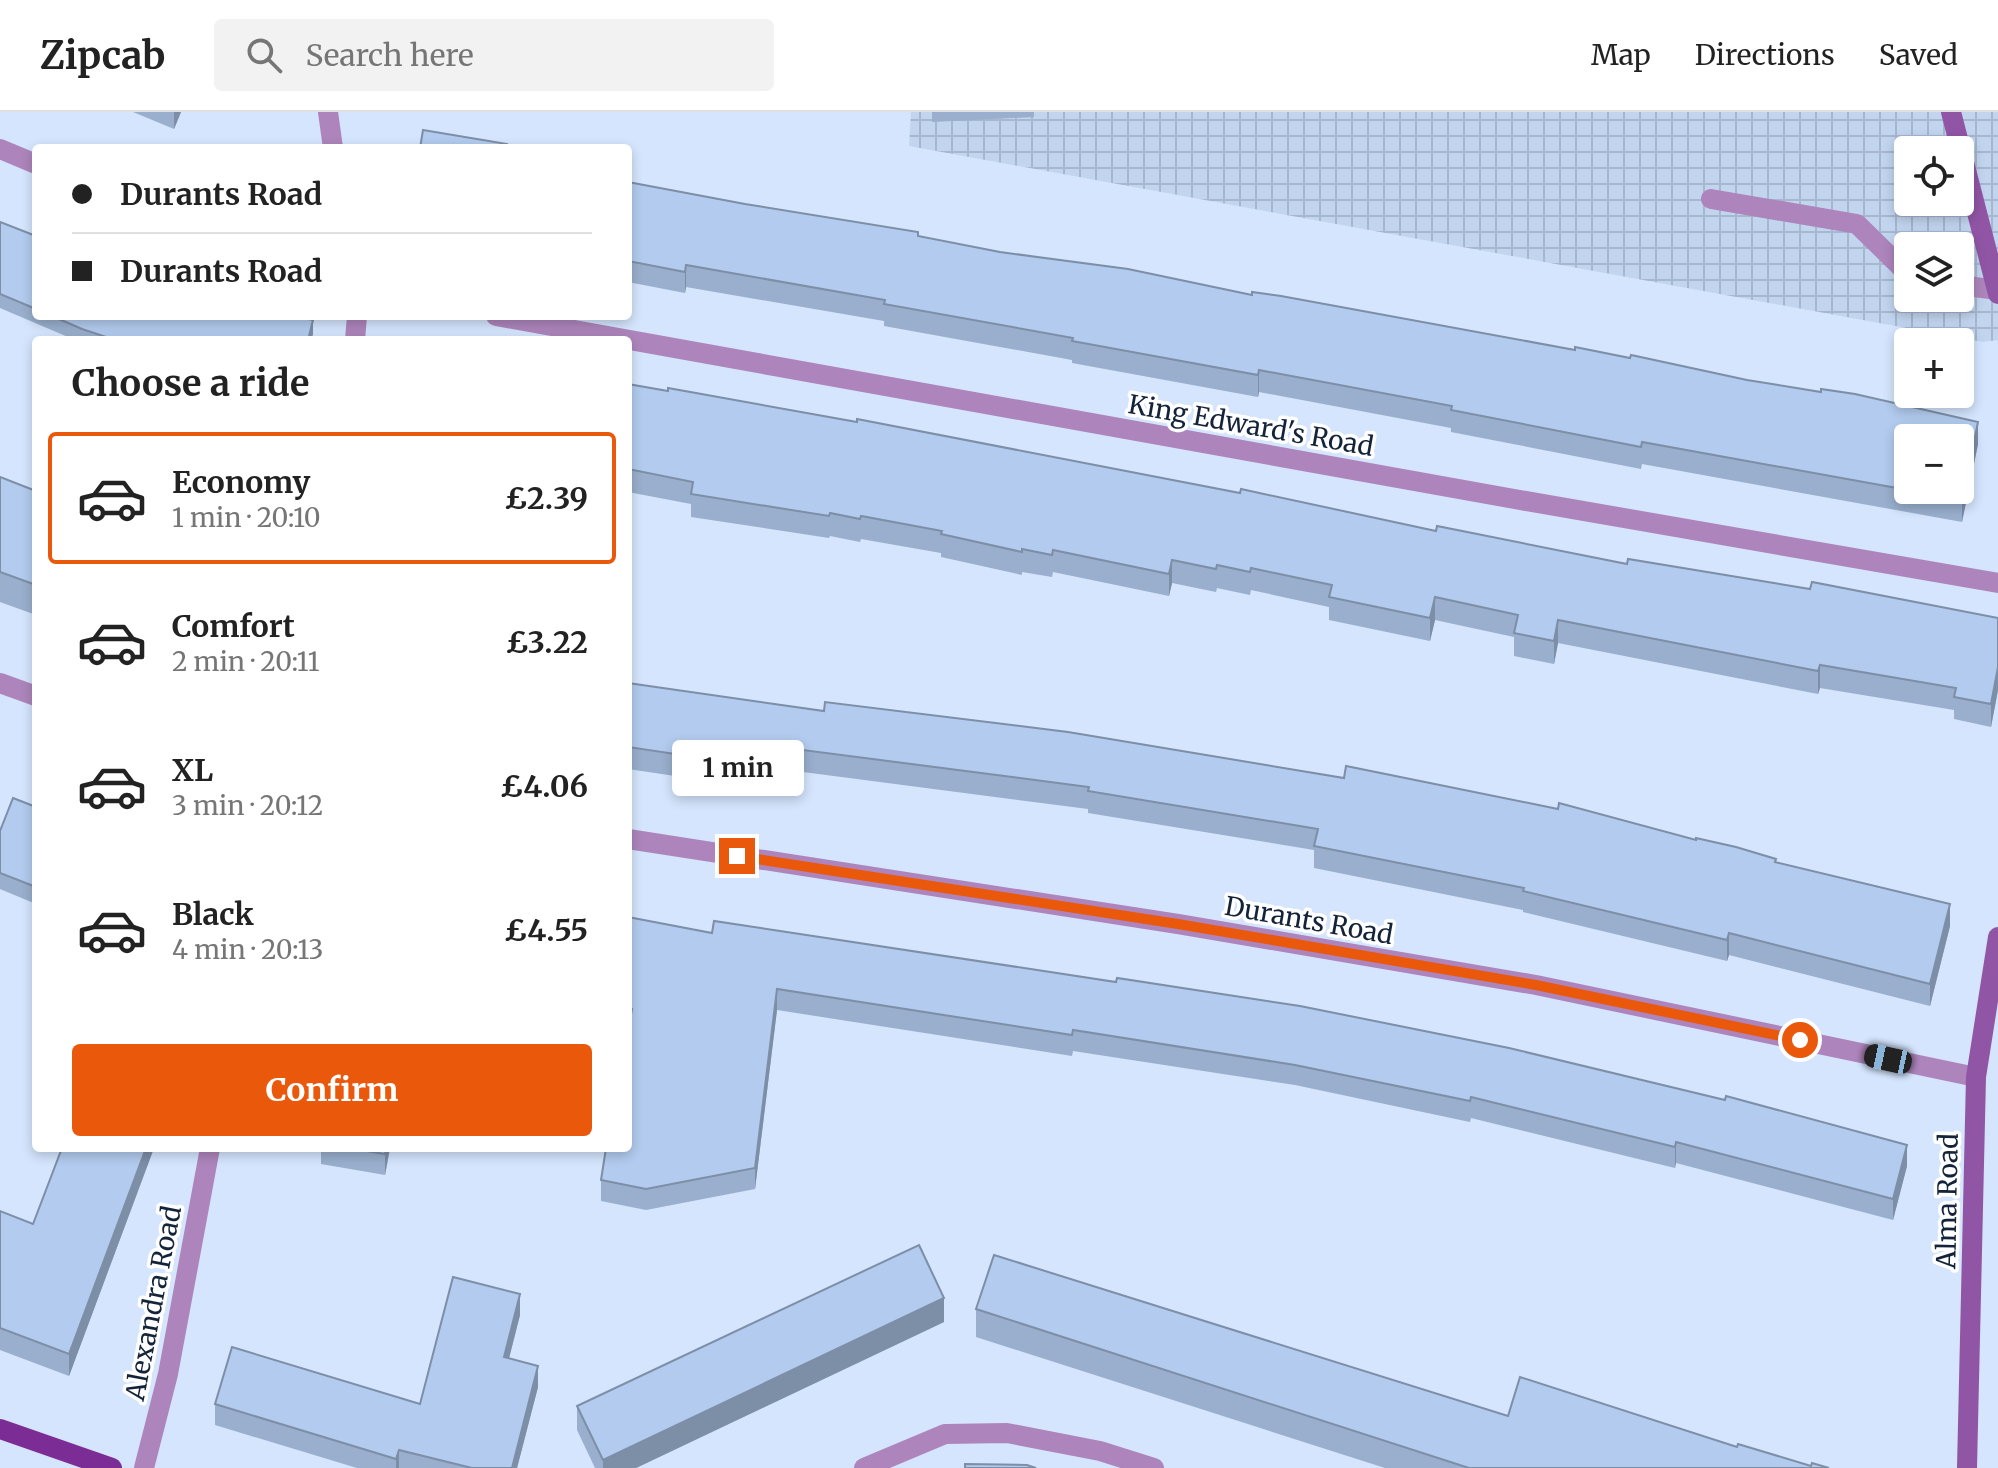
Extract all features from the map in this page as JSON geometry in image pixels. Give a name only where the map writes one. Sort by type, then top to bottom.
[{"type":"main road","points":[[0,1429],[112,1468]]},
{"type":"street","points":[[328,112],[332,144]]},
{"type":"street","points":[[1951,112],[1998,292],[1974,288]]},
{"type":"street","points":[[0,149],[32,162]]},
{"type":"street","points":[[1711,199],[1857,224],[1894,260]]},
{"type":"street","name":"King Edward's Road","points":[[518,320],[607,336]]},
{"type":"street","name":"King Edward's Road","points":[[632,340],[1998,583]]},
{"type":"street","points":[[0,683],[32,695]]},
{"type":"street","name":"Durants Road","points":[[632,840],[1178,924],[1536,985],[1976,1077]]},
{"type":"street","name":"Alma Road","points":[[1967,1468],[1976,1077],[1998,937]]},
{"type":"street","name":"Alexandra Road","points":[[144,1468],[168,1374],[209,1152]]},
{"type":"street","points":[[864,1468],[945,1434],[1007,1433],[1100,1451],[1154,1468]]},
{"type":"shaded area","points":[[911,112],[1998,112],[1998,340],[1974,340],[1974,328],[1906,328],[909,146]]},
{"type":"building","points":[[423,130],[507,144],[421,144]]},
{"type":"building","points":[[632,183],[918,232],[918,236],[1000,252],[1128,269],[1252,295],[1252,292],[1281,296],[1575,350],[1575,347],[1630,358],[1631,355],[1747,380],[1855,394],[1894,403],[1894,408],[1916,408],[1978,422],[1974,442],[1974,424],[1894,424],[1894,488],[1642,442],[1641,447],[1451,410],[1452,406],[1259,370],[1258,375],[1072,341],[1073,338],[884,304],[885,300],[686,265],[685,272],[632,262]]},
{"type":"building","points":[[0,222],[32,234],[32,307],[0,294]]},
{"type":"building","points":[[61,320],[313,320],[309,336],[103,336]]},
{"type":"building","points":[[632,385],[668,391],[668,388],[857,422],[857,419],[1240,493],[1241,489],[1436,531],[1437,526],[1627,564],[1628,559],[1810,589],[1812,582],[1998,618],[1998,667],[1991,704],[1954,697],[1956,688],[1820,665],[1818,671],[1558,620],[1554,641],[1514,633],[1518,615],[1435,597],[1430,618],[1329,597],[1332,585],[1251,568],[1250,572],[1217,565],[1216,569],[1172,560],[1169,574],[1053,550],[1052,555],[1022,549],[1022,552],[941,534],[942,531],[861,516],[860,519],[830,513],[829,516],[691,494],[693,482],[632,470]]},
{"type":"building","points":[[0,477],[32,489],[32,584],[0,572]]},
{"type":"building","points":[[632,684],[824,711],[825,702],[1068,732],[1344,778],[1346,766],[1558,809],[1559,803],[1696,840],[1736,847],[1776,859],[1775,862],[1950,904],[1930,984],[1729,933],[1727,940],[1523,891],[1524,888],[1314,846],[1318,829],[1088,791],[1089,787],[780,747],[776,769],[632,748]]},
{"type":"building","points":[[13,798],[32,805],[32,885],[0,873],[0,831]]},
{"type":"building","points":[[632,918],[712,933],[714,921],[1116,982],[1117,978],[1300,1006],[1509,1048],[1725,1100],[1726,1096],[1907,1145],[1893,1199],[1676,1142],[1675,1147],[1471,1097],[1470,1101],[1295,1065],[1073,1030],[1072,1035],[777,989],[755,1168],[646,1189],[601,1180],[605,1152],[632,1152]]},
{"type":"building","points":[[60,1152],[145,1152],[69,1354],[0,1328],[0,1211],[33,1224]]},
{"type":"building","points":[[919,1245],[944,1298],[603,1460],[577,1406]]},
{"type":"building","points":[[994,1255],[1508,1416],[1520,1377],[1737,1447],[1738,1444],[1811,1466],[1812,1463],[1829,1468],[1469,1468],[976,1309]]},
{"type":"building","points":[[453,1277],[520,1294],[504,1357],[538,1366],[512,1468],[472,1468],[399,1450],[396,1459],[215,1404],[232,1347],[420,1404]]},
{"type":"building","points":[[965,1464],[1027,1465],[1036,1468],[965,1468]]},
{"type":"route","points":[[737,856],[1178,924],[1536,985],[1800,1040]]}]
